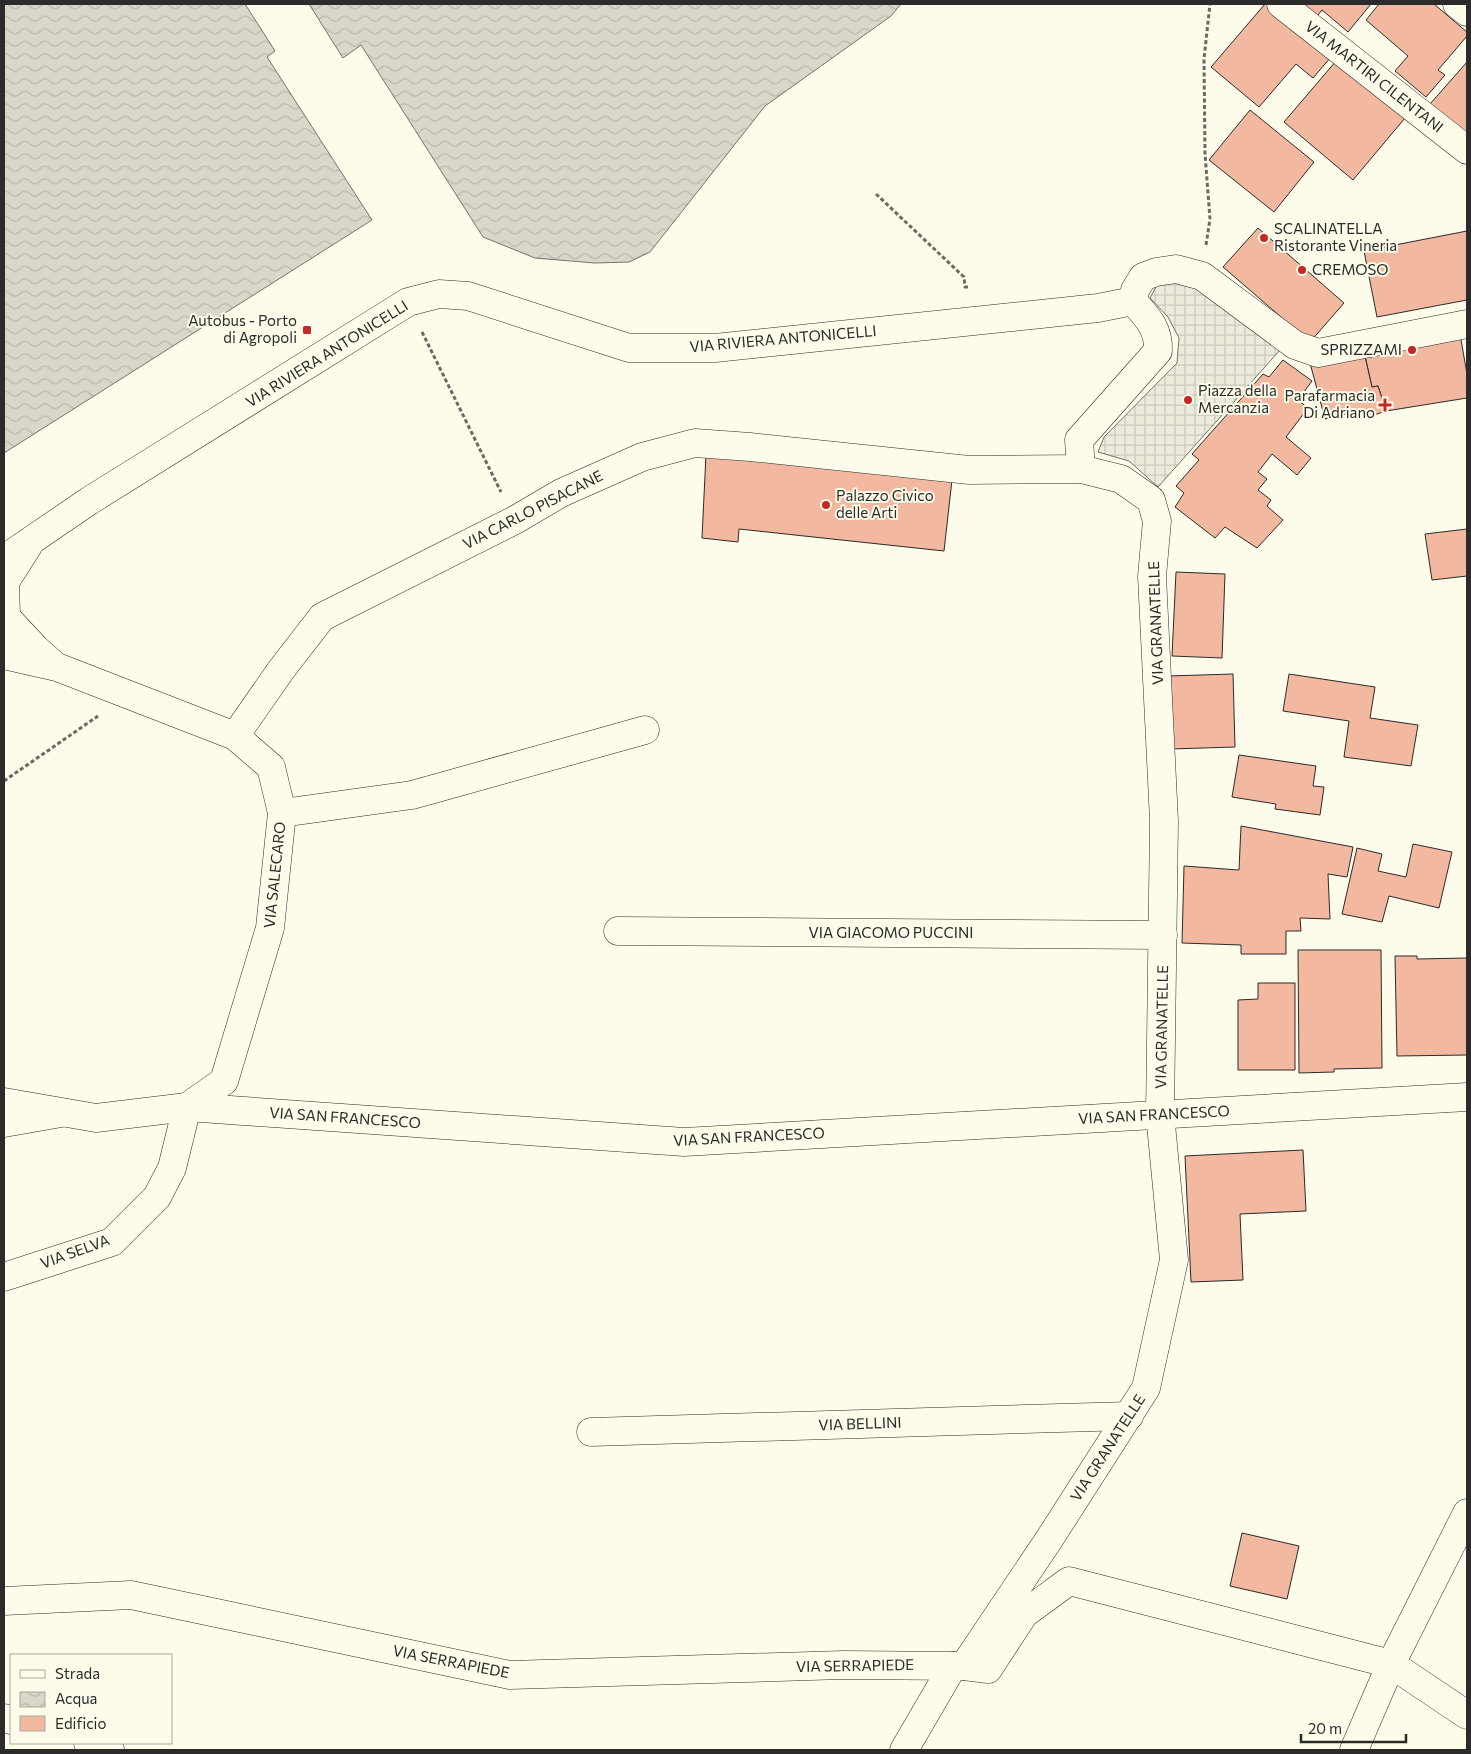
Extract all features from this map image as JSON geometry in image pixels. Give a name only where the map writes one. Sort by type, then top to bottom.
[{"type":"street","name":"VIA MARTIRI CILENTANI","points":[[1281,4],[1467,150]]},
{"type":"street","points":[[1457,4],[1467,12]]},
{"type":"street","points":[[1082,469],[1079,440],[1158,351],[1159,338],[1154,325],[1133,301],[1135,290],[1143,277],[1156,272],[1176,269],[1202,276],[1295,345],[1318,353],[1467,324]]},
{"type":"street","name":"VIA RIVIERA ANTONICELLI","points":[[4,559],[89,501],[408,302],[439,294],[468,296],[629,348],[715,348],[1098,308],[1133,301]]},
{"type":"street","name":"VIA CARLO PISACANE","points":[[234,736],[322,617],[515,520],[561,493],[642,457],[695,443],[969,470],[1082,469]]},
{"type":"street","name":"VIA GRANATELLE","points":[[904,1750],[958,1666],[1129,1416],[1146,1388],[1174,1260],[1160,1114],[1164,821],[1152,576],[1157,521],[1151,500],[1120,479],[1082,469]]},
{"type":"street","name":"VIA RIVIERA ANTONICELLI","points":[[5,615],[5,582],[13,567],[33,541]]},
{"type":"street","name":"VIA SALECARO","points":[[5,615],[36,649],[57,667]]},
{"type":"street","name":"VIA SALECARO","points":[[4,655],[57,667],[234,736],[271,767],[282,813],[270,928],[224,1081],[187,1107]]},
{"type":"street","points":[[282,813],[412,795],[645,730]]},
{"type":"street","name":"VIA GIACOMO PUCCINI","points":[[618,931],[1163,935]]},
{"type":"street","name":"VIA SAN FRANCESCO","points":[[4,1102],[96,1118],[187,1107],[684,1142],[1467,1098]]},
{"type":"street","name":"VIA SELVA","points":[[4,1277],[112,1242],[157,1197],[172,1168],[187,1107]]},
{"type":"street","points":[[4,1123],[63,1112]]},
{"type":"street","name":"VIA BELLINI","points":[[591,1432],[1129,1416]]},
{"type":"street","points":[[1354,1750],[1391,1664],[1467,1513]]},
{"type":"street","name":"VIA SERRAPIEDE","points":[[4,1600],[131,1595],[510,1676],[843,1665],[988,1668],[1024,1614],[1070,1581],[1391,1664]]},
{"type":"street","points":[[1391,1664],[1467,1715]]},
{"type":"street","points":[[91,1744],[110,1750]]},
{"type":"path","points":[[1202,276],[1210,219],[1205,154],[1204,59],[1210,4]]},
{"type":"path","points":[[876,194],[964,277],[965,287],[974,286]]},
{"type":"path","points":[[408,302],[515,520]]},
{"type":"path","points":[[4,781],[129,695]]},
{"type":"shaded area","name":"Piazza della Mercanzia","points":[[1192,280],[1280,350],[1158,487],[1129,461],[1098,452],[1104,437],[1177,363],[1179,338],[1168,317],[1150,298],[1158,283]]},
{"type":"water","points":[[4,4],[245,4],[275,51],[267,57],[372,220],[4,453]]},
{"type":"water","points":[[309,4],[901,4],[891,16],[765,106],[650,252],[629,262],[595,263],[535,258],[483,237],[361,45],[343,58]]},
{"type":"building","points":[[1265,4],[1268,4],[1331,57],[1313,78],[1296,64],[1259,107],[1211,67]]},
{"type":"building","points":[[1293,4],[1371,4],[1348,32],[1322,10],[1314,20]]},
{"type":"building","points":[[1379,4],[1434,4],[1467,32],[1467,36],[1438,70],[1445,75],[1426,97],[1395,71],[1408,56],[1366,20]]},
{"type":"building","points":[[1336,61],[1405,118],[1353,180],[1284,122]]},
{"type":"building","points":[[1467,62],[1467,136],[1430,104]]},
{"type":"building","points":[[1250,110],[1314,162],[1274,212],[1209,160]]},
{"type":"building","points":[[1258,228],[1344,303],[1310,342],[1223,267]]},
{"type":"building","points":[[1467,231],[1467,300],[1377,317],[1364,251]]},
{"type":"building","points":[[1460,334],[1467,374],[1467,398],[1386,411],[1378,386],[1372,387],[1364,352]]},
{"type":"building","points":[[1364,352],[1372,387],[1378,386],[1386,411],[1362,419],[1360,411],[1325,419],[1310,363]]},
{"type":"building","points":[[1283,360],[1312,381],[1298,400],[1308,408],[1286,437],[1311,458],[1297,475],[1272,454],[1258,472],[1267,479],[1258,490],[1271,500],[1267,506],[1283,520],[1257,548],[1225,527],[1215,538],[1175,507],[1184,493],[1176,486],[1199,460],[1192,454],[1263,374],[1269,377]]},
{"type":"building","name":"Palazzo Civico delle Arti","points":[[706,454],[952,480],[944,551],[739,529],[738,542],[702,538]]},
{"type":"building","points":[[1467,529],[1467,576],[1432,580],[1425,534]]},
{"type":"building","points":[[1176,572],[1225,574],[1222,658],[1172,656]]},
{"type":"building","points":[[1233,674],[1235,747],[1170,749],[1168,676]]},
{"type":"building","points":[[1289,674],[1375,687],[1370,718],[1418,725],[1411,766],[1344,757],[1349,721],[1283,711]]},
{"type":"building","points":[[1239,755],[1316,766],[1313,786],[1324,787],[1320,815],[1275,809],[1276,804],[1232,797]]},
{"type":"building","points":[[1241,826],[1353,847],[1347,877],[1328,874],[1330,919],[1300,918],[1301,931],[1286,931],[1286,954],[1241,954],[1241,945],[1182,943],[1184,866],[1239,870]]},
{"type":"building","points":[[1413,844],[1452,852],[1439,908],[1389,896],[1382,922],[1342,914],[1357,848],[1382,854],[1378,871],[1406,877]]},
{"type":"building","points":[[1298,950],[1381,950],[1382,1068],[1334,1069],[1334,1072],[1299,1073]]},
{"type":"building","points":[[1395,956],[1417,956],[1417,959],[1467,958],[1467,1055],[1397,1056]]},
{"type":"building","points":[[1258,983],[1295,983],[1295,1070],[1238,1070],[1238,1000],[1258,999]]},
{"type":"building","points":[[1303,1150],[1306,1211],[1240,1214],[1243,1280],[1191,1282],[1185,1156]]},
{"type":"building","points":[[1242,1533],[1299,1546],[1287,1599],[1230,1586]]},
{"type":"place","name":"SCALINATELLA Ristorante Vineria","points":[[1264,238]]},
{"type":"place","name":"CREMOSO","points":[[1302,270]]},
{"type":"place","name":"Autobus - Porto di Agropoli","points":[[307,330]]},
{"type":"place","name":"SPRIZZAMI","points":[[1412,350]]},
{"type":"place","name":"Piazza della Mercanzia","points":[[1188,400]]},
{"type":"place","name":"Parafarmacia Di Adriano","points":[[1385,405]]},
{"type":"place","name":"Palazzo Civico delle Arti","points":[[826,505]]}]
